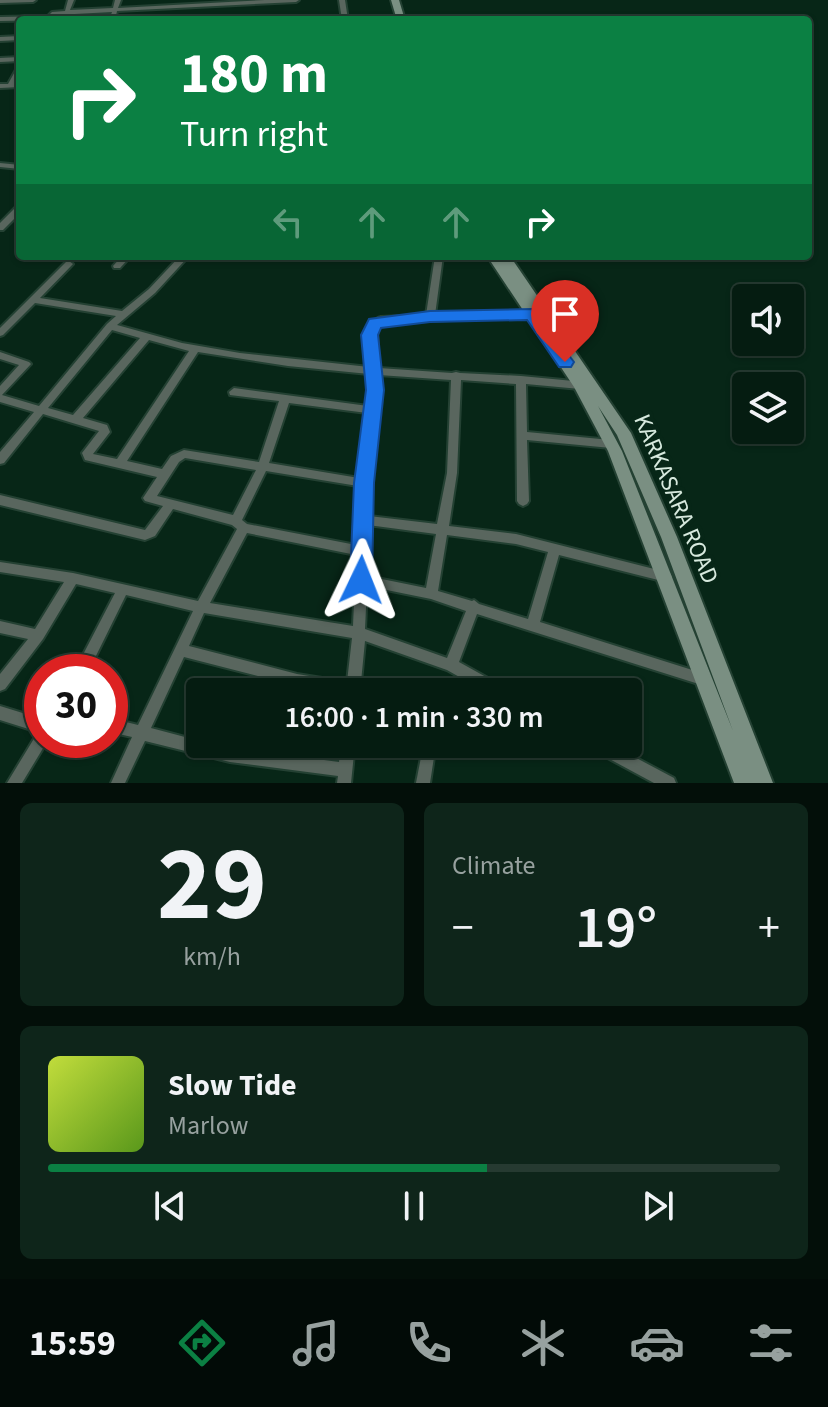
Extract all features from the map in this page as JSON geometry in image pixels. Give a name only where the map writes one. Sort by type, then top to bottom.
[{"type":"main road","name":"KARKASARA ROAD","points":[[496,260],[538,313]]},
{"type":"main road","name":"KARKASARA ROAD","points":[[506,260],[538,313],[624,433],[669,537],[763,783]]},
{"type":"main road","name":"KARKASARA ROAD","points":[[553,335],[611,444],[666,577],[744,783]]},
{"type":"street","points":[[0,1],[33,0]]},
{"type":"street","points":[[67,12],[71,0]]},
{"type":"street","points":[[113,16],[118,0]]},
{"type":"street","points":[[51,16],[67,12],[296,0]]},
{"type":"street","points":[[0,86],[16,85]]},
{"type":"street","points":[[0,173],[4,165]]},
{"type":"street","points":[[0,228],[16,212]]},
{"type":"street","points":[[117,266],[123,260]]},
{"type":"street","points":[[0,460],[110,326],[152,291],[181,260]]},
{"type":"street","points":[[430,317],[438,260]]},
{"type":"street","points":[[0,333],[69,264]]},
{"type":"street","points":[[33,300],[122,314]]},
{"type":"street","points":[[354,678],[359,633],[364,483],[373,410],[371,341],[375,323],[381,320],[538,313]]},
{"type":"street","points":[[110,326],[195,349],[374,371],[580,385]]},
{"type":"street","points":[[76,419],[147,336]]},
{"type":"street","points":[[120,464],[195,349]]},
{"type":"street","points":[[0,355],[26,364],[0,395],[105,430],[87,455],[165,474]]},
{"type":"street","points":[[431,594],[452,473],[456,375]]},
{"type":"street","points":[[521,380],[523,501]]},
{"type":"street","points":[[234,392],[373,410]]},
{"type":"street","points":[[118,783],[240,524],[285,399]]},
{"type":"street","points":[[522,436],[611,444]]},
{"type":"street","points":[[362,551],[240,524],[149,498],[175,459],[184,454],[364,483]]},
{"type":"street","points":[[0,500],[145,535],[151,533],[170,505]]},
{"type":"street","points":[[364,520],[516,539],[666,577]]},
{"type":"street","points":[[533,624],[555,550]]},
{"type":"street","points":[[0,567],[73,578],[201,607],[359,633],[451,665],[474,678]]},
{"type":"street","points":[[0,685],[38,635],[73,578]]},
{"type":"street","points":[[361,580],[474,606],[705,680]]},
{"type":"street","points":[[90,654],[123,589]]},
{"type":"street","points":[[451,665],[474,606]]},
{"type":"street","points":[[0,627],[38,635]]},
{"type":"street","points":[[180,650],[269,678]]},
{"type":"street","points":[[0,713],[24,720]]},
{"type":"street","points":[[128,729],[230,755],[345,776]]},
{"type":"street","points":[[14,783],[29,758]]},
{"type":"street","points":[[423,783],[427,758]]},
{"type":"street","points":[[622,758],[669,783]]},
{"type":"route","points":[[361,580],[364,483],[375,390],[370,335],[375,323],[430,317],[532,314],[565,362]]}]
